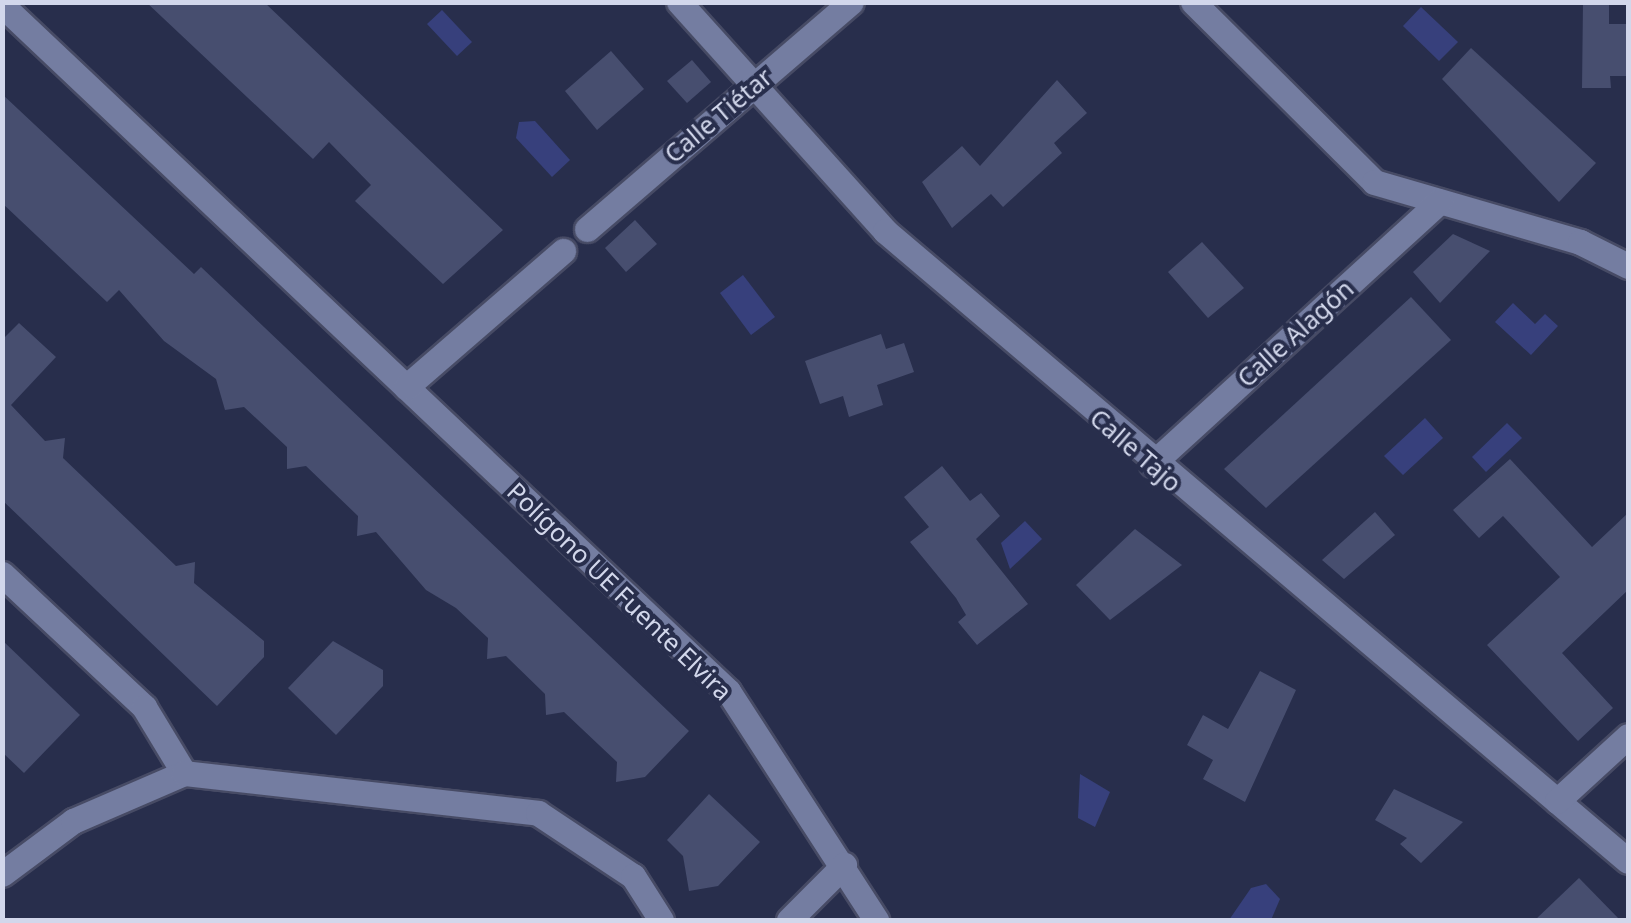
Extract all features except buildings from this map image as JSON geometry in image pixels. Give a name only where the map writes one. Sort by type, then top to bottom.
[{"type":"street","name":"Calle Tajo","points":[[678,2],[748,85],[885,231],[1152,464],[1628,861]]},
{"type":"street","name":"Calle Tiétar","points":[[587,229],[748,85],[851,2]]},
{"type":"street","points":[[1193,2],[1374,182],[1580,242],[1628,266]]},
{"type":"street","name":"Polígono UE Fuente Elvira","points":[[2,5],[728,691],[844,864],[876,920]]},
{"type":"street","name":"Calle Alagón","points":[[1152,464],[1439,202]]},
{"type":"street","points":[[406,386],[563,251]]},
{"type":"street","points":[[2,574],[144,707],[184,773]]},
{"type":"street","points":[[1558,802],[1628,736]]},
{"type":"street","points":[[2,874],[73,821],[184,773],[538,813],[633,876],[660,920]]},
{"type":"street","points":[[788,920],[844,864]]},
{"type":"water","points":[[1421,7],[1458,42],[1439,61],[1403,26]]},
{"type":"water","points":[[442,10],[472,42],[457,56],[427,24]]},
{"type":"water","points":[[535,121],[570,160],[552,177],[516,138],[519,122]]},
{"type":"water","points":[[743,275],[775,317],[751,335],[720,293]]},
{"type":"water","points":[[1513,303],[1535,324],[1545,314],[1558,326],[1531,355],[1495,322]]},
{"type":"water","points":[[1425,418],[1443,438],[1403,475],[1384,456]]},
{"type":"water","points":[[1507,423],[1522,438],[1486,472],[1472,457]]},
{"type":"water","points":[[1025,521],[1042,539],[1010,569],[1001,543]]},
{"type":"water","points":[[1080,774],[1110,792],[1095,827],[1078,818]]},
{"type":"water","points":[[1266,884],[1280,899],[1271,920],[1229,920],[1251,888]]}]
